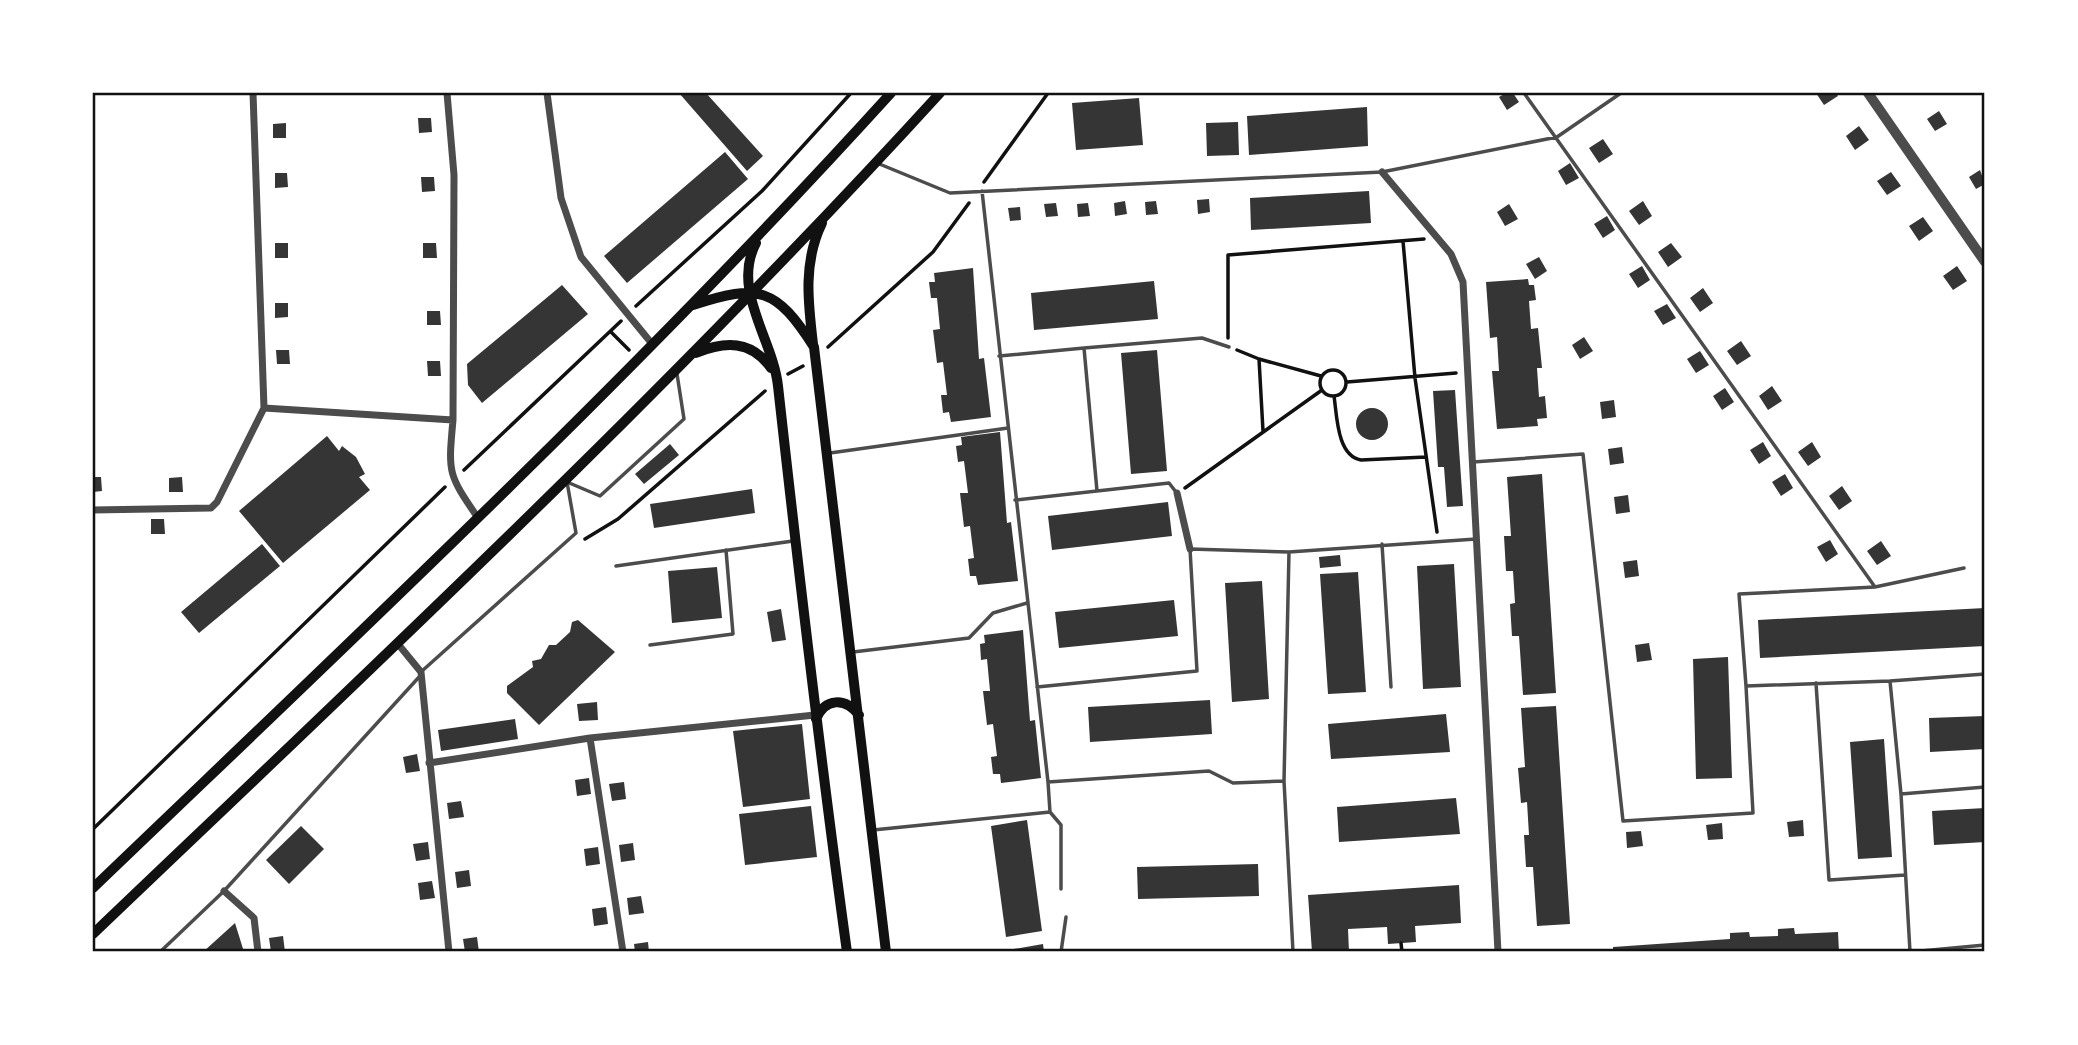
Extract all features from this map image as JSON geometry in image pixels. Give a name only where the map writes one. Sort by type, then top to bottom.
[{"type":"main road","points":[[93,888],[478,518],[653,345],[760,235],[891,93]]},
{"type":"main road","points":[[93,933],[567,482],[693,354],[940,93]]},
{"type":"main road","points":[[827,213],[812,248],[808,306],[828,453],[886,952]]},
{"type":"main road","points":[[760,235],[748,261],[751,293],[777,380],[815,718],[846,952]]},
{"type":"main road","points":[[691,306],[715,298],[751,293],[782,303],[815,353]]},
{"type":"main road","points":[[693,354],[736,343],[764,359],[777,380]]},
{"type":"main road","points":[[815,718],[829,703],[841,701],[851,705],[859,715]]},
{"type":"street","points":[[93,510],[211,508],[217,502],[264,408],[253,93]]},
{"type":"street","points":[[447,93],[454,175],[453,420],[449,460],[453,480],[478,518]]},
{"type":"street","points":[[547,93],[561,198],[581,257],[653,345]]},
{"type":"street","points":[[1867,93],[1985,262]]},
{"type":"street","points":[[1382,172],[1451,254],[1463,282],[1498,952]]},
{"type":"street","points":[[264,408],[453,420]]},
{"type":"street","points":[[1177,493],[1190,549]]},
{"type":"street","points":[[398,643],[420,674],[449,952]]},
{"type":"street","points":[[429,763],[590,738],[815,718]]},
{"type":"street","points":[[590,738],[623,952]]},
{"type":"street","points":[[224,891],[254,918],[258,952]]},
{"type":"lane","points":[[1524,93],[1875,587]]},
{"type":"lane","points":[[876,162],[950,193],[1382,172],[1557,137],[1621,93]]},
{"type":"lane","points":[[979,191],[1050,812],[1061,825],[1061,888]]},
{"type":"lane","points":[[999,356],[1202,338],[1229,347]]},
{"type":"lane","points":[[1084,348],[1097,491]]},
{"type":"lane","points":[[567,482],[600,496],[684,419],[676,371]]},
{"type":"lane","points":[[828,453],[1008,428]]},
{"type":"lane","points":[[1473,462],[1583,454],[1623,821],[1753,813],[1739,594],[1875,587],[1964,568]]},
{"type":"lane","points":[[160,952],[224,891],[420,674],[576,533],[567,482]]},
{"type":"lane","points":[[1015,500],[1169,483],[1177,493]]},
{"type":"lane","points":[[1037,687],[1197,671],[1190,549],[1289,552],[1478,538]]},
{"type":"lane","points":[[616,566],[795,540]]},
{"type":"lane","points":[[1382,544],[1391,687]]},
{"type":"lane","points":[[650,645],[733,634],[726,550]]},
{"type":"lane","points":[[1289,552],[1284,781],[1293,952]]},
{"type":"lane","points":[[852,652],[969,638],[993,613],[1027,603]]},
{"type":"lane","points":[[1746,686],[1890,681],[1985,674]]},
{"type":"lane","points":[[1890,681],[1901,794],[1910,952],[1985,945]]},
{"type":"lane","points":[[1815,683],[1829,880],[1906,875]]},
{"type":"lane","points":[[1048,782],[1209,771],[1233,783],[1284,781]]},
{"type":"lane","points":[[1901,794],[1985,787]]},
{"type":"lane","points":[[872,830],[1050,812]]},
{"type":"lane","points":[[1061,952],[1066,917]]},
{"type":"path","points":[[93,829],[453,480],[762,191],[851,93]]},
{"type":"path","points":[[583,541],[618,519],[777,380],[815,353],[933,253],[1048,93]]},
{"type":"path","points":[[1334,396],[1345,389],[1347,383],[1340,371],[1333,369],[1321,376],[1259,359],[1229,347],[1228,255],[1404,241],[1415,377],[1439,541]]},
{"type":"path","points":[[1259,359],[1263,431]]},
{"type":"path","points":[[1347,383],[1468,371]]},
{"type":"path","points":[[1321,376],[1322,390]]},
{"type":"path","points":[[1177,493],[1322,390]]},
{"type":"path","points":[[1322,390],[1334,396]]},
{"type":"path","points":[[1334,396],[1344,448],[1352,457],[1361,460],[1426,457]]},
{"type":"path","points":[[1402,943],[1402,952]]},
{"type":"building","points":[[679,93],[706,93],[763,156],[747,171]]},
{"type":"building","points":[[1513,93],[1519,102],[1507,110],[1499,97]]},
{"type":"building","points":[[1816,93],[1836,93],[1838,96],[1824,105]]},
{"type":"building","points":[[1139,98],[1143,145],[1076,150],[1072,103]]},
{"type":"building","points":[[1367,107],[1368,146],[1249,155],[1247,116]]},
{"type":"building","points":[[1939,111],[1947,124],[1935,131],[1927,119]]},
{"type":"building","points":[[418,118],[431,118],[432,132],[419,133]]},
{"type":"building","points":[[1238,122],[1239,155],[1207,156],[1206,123]]},
{"type":"building","points":[[286,123],[286,138],[273,138],[273,124]]},
{"type":"building","points":[[1859,126],[1869,140],[1855,150],[1846,136]]},
{"type":"building","points":[[1603,139],[1613,154],[1599,163],[1589,148]]},
{"type":"building","points":[[725,152],[748,179],[627,283],[604,256]]},
{"type":"building","points":[[1570,163],[1579,178],[1566,185],[1558,171]]},
{"type":"building","points":[[1980,170],[1985,184],[1976,189],[1969,177]]},
{"type":"building","points":[[1891,172],[1901,186],[1887,195],[1877,181]]},
{"type":"building","points":[[275,173],[287,173],[288,187],[275,188]]},
{"type":"building","points":[[421,177],[434,177],[435,191],[422,192]]},
{"type":"building","points":[[1369,191],[1371,223],[1251,230],[1250,198]]},
{"type":"building","points":[[1209,199],[1210,212],[1198,214],[1197,200]]},
{"type":"building","points":[[1125,201],[1127,214],[1115,216],[1114,203]]},
{"type":"building","points":[[1156,201],[1158,214],[1146,215],[1145,202]]},
{"type":"building","points":[[1643,201],[1652,216],[1639,225],[1629,211]]},
{"type":"building","points":[[1056,203],[1058,216],[1046,217],[1044,204]]},
{"type":"building","points":[[1088,203],[1090,216],[1078,217],[1077,204]]},
{"type":"building","points":[[1509,204],[1518,219],[1505,226],[1497,212]]},
{"type":"building","points":[[1020,207],[1021,220],[1010,221],[1008,208]]},
{"type":"building","points":[[1607,216],[1615,230],[1603,238],[1594,224]]},
{"type":"building","points":[[1923,217],[1933,231],[1919,241],[1909,226]]},
{"type":"building","points":[[275,243],[288,243],[288,258],[275,258]]},
{"type":"building","points":[[423,243],[436,243],[437,258],[423,258]]},
{"type":"building","points":[[1671,243],[1682,257],[1668,267],[1658,252]]},
{"type":"building","points":[[1539,257],[1547,271],[1535,279],[1526,264]]},
{"type":"building","points":[[1642,266],[1650,280],[1638,288],[1629,274]]},
{"type":"building","points":[[1957,266],[1967,281],[1953,290],[1943,276]]},
{"type":"building","points":[[973,268],[979,359],[984,358],[991,417],[951,422],[949,412],[943,413],[941,395],[947,395],[943,362],[937,363],[933,330],[940,329],[937,298],[931,298],[929,282],[935,282],[934,273]]},
{"type":"building","points":[[1528,279],[1529,285],[1534,285],[1536,300],[1529,301],[1531,329],[1538,328],[1542,368],[1537,368],[1539,397],[1545,396],[1547,418],[1537,419],[1538,426],[1497,429],[1492,371],[1499,371],[1497,337],[1490,338],[1486,282]]},
{"type":"building","points":[[1154,281],[1158,319],[1034,330],[1031,293]]},
{"type":"building","points":[[562,285],[588,314],[482,403],[468,385],[467,364]]},
{"type":"building","points":[[1703,288],[1713,303],[1700,312],[1690,298]]},
{"type":"building","points":[[275,303],[288,303],[288,317],[275,318]]},
{"type":"building","points":[[1667,304],[1676,318],[1663,325],[1654,311]]},
{"type":"building","points":[[427,311],[440,311],[441,325],[427,325]]},
{"type":"building","points":[[1584,337],[1593,351],[1580,359],[1572,345]]},
{"type":"building","points":[[1741,341],[1751,356],[1737,365],[1727,351]]},
{"type":"building","points":[[276,350],[289,350],[290,364],[277,364]]},
{"type":"building","points":[[1157,350],[1167,471],[1131,474],[1121,353]]},
{"type":"building","points":[[1700,351],[1709,365],[1696,373],[1687,359]]},
{"type":"building","points":[[427,361],[440,361],[441,376],[428,376]]},
{"type":"building","points":[[1772,386],[1782,401],[1768,410],[1759,396]]},
{"type":"building","points":[[1725,388],[1734,402],[1722,410],[1713,396]]},
{"type":"building","points":[[1455,390],[1463,506],[1447,507],[1444,467],[1438,467],[1433,391]]},
{"type":"building","points":[[1614,400],[1616,417],[1602,419],[1600,402]]},
{"type":"building","points":[[1372,408],[1383,413],[1388,424],[1383,435],[1372,440],[1361,435],[1356,424],[1361,413]]},
{"type":"building","points":[[1000,432],[1007,523],[1011,522],[1018,581],[978,585],[976,576],[970,576],[968,559],[974,558],[970,526],[964,527],[960,493],[968,493],[964,461],[958,462],[956,446],[962,445],[961,437]]},
{"type":"building","points":[[327,436],[339,451],[342,446],[356,457],[365,474],[359,477],[370,490],[283,563],[239,511]]},
{"type":"building","points":[[1763,442],[1771,456],[1759,464],[1750,450]]},
{"type":"building","points":[[1812,442],[1821,457],[1808,466],[1798,452]]},
{"type":"building","points":[[670,444],[679,455],[644,484],[635,474]]},
{"type":"building","points":[[1622,447],[1624,463],[1610,465],[1608,449]]},
{"type":"building","points":[[1542,474],[1556,693],[1523,695],[1519,636],[1512,636],[1510,604],[1515,603],[1513,571],[1506,571],[1504,536],[1511,536],[1507,477]]},
{"type":"building","points":[[1785,474],[1793,488],[1781,496],[1772,482]]},
{"type":"building","points":[[93,477],[101,477],[102,491],[93,492]]},
{"type":"building","points":[[182,477],[183,492],[169,492],[169,478]]},
{"type":"building","points":[[1842,486],[1852,501],[1839,510],[1829,496]]},
{"type":"building","points":[[752,489],[755,513],[654,528],[650,504]]},
{"type":"building","points":[[1628,495],[1630,512],[1616,514],[1614,497]]},
{"type":"building","points":[[1168,502],[1172,536],[1052,550],[1048,516]]},
{"type":"building","points":[[151,519],[164,519],[165,534],[151,534]]},
{"type":"building","points":[[1830,540],[1838,554],[1826,562],[1817,547]]},
{"type":"building","points":[[1881,541],[1891,556],[1877,565],[1867,551]]},
{"type":"building","points":[[262,544],[280,566],[199,633],[181,612]]},
{"type":"building","points":[[1340,555],[1341,566],[1320,568],[1319,557]]},
{"type":"building","points":[[1637,560],[1639,576],[1625,578],[1623,562]]},
{"type":"building","points":[[1454,564],[1461,687],[1423,689],[1417,566]]},
{"type":"building","points":[[717,567],[722,618],[672,623],[668,571]]},
{"type":"building","points":[[1358,572],[1366,692],[1328,694],[1320,574]]},
{"type":"building","points":[[1262,581],[1269,699],[1232,702],[1225,583]]},
{"type":"building","points":[[1174,600],[1178,636],[1059,648],[1055,612]]},
{"type":"building","points":[[1985,608],[1985,646],[1760,658],[1758,620]]},
{"type":"building","points":[[781,609],[786,640],[772,642],[767,612]]},
{"type":"building","points":[[578,620],[615,652],[539,725],[507,693],[507,686],[533,667],[532,661],[541,659],[549,645],[556,645],[570,632],[572,622]]},
{"type":"building","points":[[1023,630],[1030,721],[1035,720],[1041,778],[1001,783],[1000,774],[993,774],[991,757],[997,756],[993,724],[987,725],[983,691],[990,691],[987,659],[981,660],[980,644],[985,643],[984,635]]},
{"type":"building","points":[[1649,643],[1652,660],[1637,662],[1635,645]]},
{"type":"building","points":[[1728,657],[1732,778],[1696,779],[1693,659]]},
{"type":"building","points":[[1210,700],[1212,734],[1090,742],[1088,707]]},
{"type":"building","points":[[597,702],[598,720],[579,721],[577,704]]},
{"type":"building","points":[[1556,706],[1570,924],[1537,926],[1533,867],[1526,867],[1524,835],[1529,835],[1527,802],[1521,803],[1518,768],[1525,767],[1521,708]]},
{"type":"building","points":[[1446,714],[1450,752],[1331,759],[1328,724]]},
{"type":"building","points":[[1985,716],[1985,749],[1930,752],[1929,718]]},
{"type":"building","points":[[515,719],[518,739],[441,751],[438,730]]},
{"type":"building","points":[[802,724],[810,799],[743,807],[733,731]]},
{"type":"building","points":[[1884,739],[1892,857],[1858,859],[1850,742]]},
{"type":"building","points":[[417,754],[420,771],[406,773],[403,757]]},
{"type":"building","points":[[589,778],[591,794],[577,796],[575,780]]},
{"type":"building","points":[[624,782],[626,799],[612,801],[609,784]]},
{"type":"building","points":[[1456,798],[1460,834],[1339,842],[1337,807]]},
{"type":"building","points":[[461,801],[464,817],[449,819],[447,803]]},
{"type":"building","points":[[811,806],[817,857],[745,865],[739,814]]},
{"type":"building","points":[[1985,808],[1985,842],[1934,845],[1932,811]]},
{"type":"building","points":[[1027,820],[1042,931],[1006,937],[991,826]]},
{"type":"building","points":[[1803,820],[1804,836],[1789,837],[1787,822]]},
{"type":"building","points":[[1722,823],[1723,839],[1708,840],[1706,825]]},
{"type":"building","points":[[301,826],[324,849],[289,884],[266,860]]},
{"type":"building","points":[[1641,831],[1643,846],[1627,848],[1626,832]]},
{"type":"building","points":[[428,842],[430,859],[416,861],[413,844]]},
{"type":"building","points":[[633,843],[635,860],[621,862],[619,845]]},
{"type":"building","points":[[598,847],[600,864],[586,866],[584,849]]},
{"type":"building","points":[[1258,864],[1259,896],[1138,899],[1137,867]]},
{"type":"building","points":[[469,870],[471,886],[457,888],[455,872]]},
{"type":"building","points":[[432,881],[435,898],[420,900],[418,883]]},
{"type":"building","points":[[1459,885],[1461,923],[1415,926],[1416,942],[1388,944],[1387,927],[1348,929],[1349,952],[1312,952],[1308,895]]},
{"type":"building","points":[[641,896],[644,913],[629,915],[627,898]]},
{"type":"building","points":[[606,907],[608,924],[594,926],[592,909]]},
{"type":"building","points":[[235,923],[244,952],[203,952]]},
{"type":"building","points":[[1794,928],[1795,934],[1838,932],[1839,952],[1613,952],[1613,947],[1730,939],[1730,933],[1749,932],[1750,937],[1778,936],[1778,929]]},
{"type":"building","points":[[283,936],[285,952],[271,952],[269,938]]},
{"type":"building","points":[[477,937],[479,952],[465,952],[463,939]]},
{"type":"building","points":[[648,942],[649,952],[635,952],[634,944]]},
{"type":"building","points":[[1043,944],[1044,952],[1008,952],[1008,950]]}]
